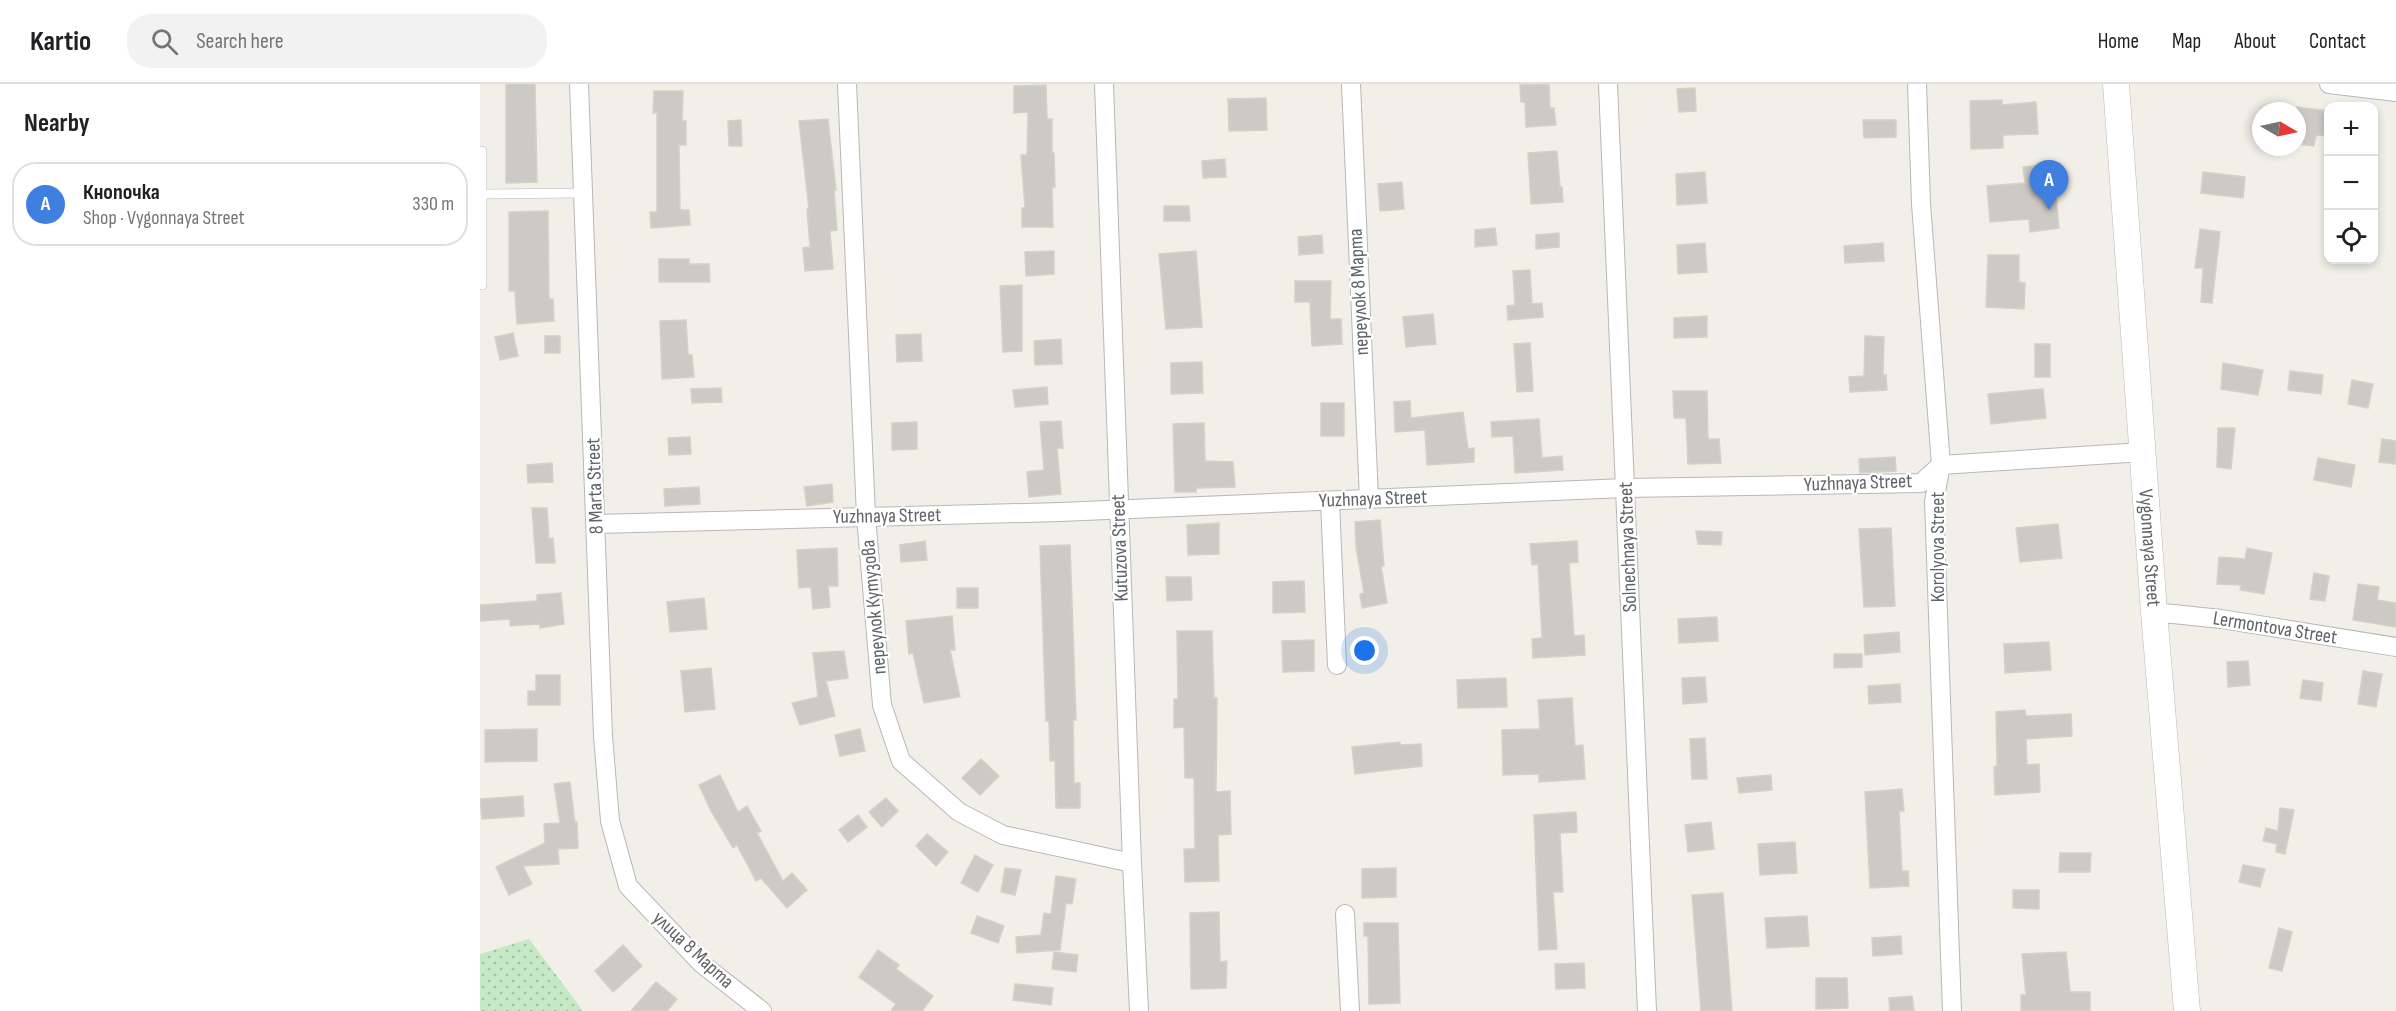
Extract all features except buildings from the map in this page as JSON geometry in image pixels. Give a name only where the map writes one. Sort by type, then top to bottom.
[{"type":"street","name":"8 Marta Street","points":[[579,84],[596,524]]},
{"type":"street","name":"переулок Кутузова","points":[[847,84],[866,516],[882,705],[901,761],[959,812],[1003,835],[1132,863]]},
{"type":"street","name":"Kutuzova Street","points":[[1104,84],[1139,1011]]},
{"type":"street","name":"переулок 8 Марта","points":[[1351,84],[1369,499]]},
{"type":"street","name":"Solnechnaya Street","points":[[1608,84],[1647,1011]]},
{"type":"street","name":"Korolyova Street","points":[[1917,84],[1921,204],[1941,465],[1934,501],[1952,1011]]},
{"type":"street","name":"Vygonnaya Street","points":[[2116,84],[2154,612],[2187,1011]]},
{"type":"street","points":[[2329,84],[2396,92]]},
{"type":"street","points":[[1941,465],[2143,452]]},
{"type":"street","name":"Yuzhnaya Street","points":[[596,524],[1119,509],[1625,488],[1921,483],[1941,465]]},
{"type":"street","points":[[1330,501],[1337,665]]},
{"type":"street","name":"улица 8 Марта","points":[[596,524],[603,736],[610,821],[628,886],[702,964],[762,1011]]},
{"type":"street","name":"Lermontova Street","points":[[2154,612],[2221,619],[2396,647]]},
{"type":"street","points":[[1345,914],[1350,1011]]},
{"type":"lane","points":[[482,151],[482,285]]},
{"type":"lane","points":[[482,194],[582,193]]},
{"type":"green space","points":[[529,939],[583,1011],[480,1011],[480,954]]},
{"type":"place","name":"Кнопочка","points":[[2049,210]]}]
